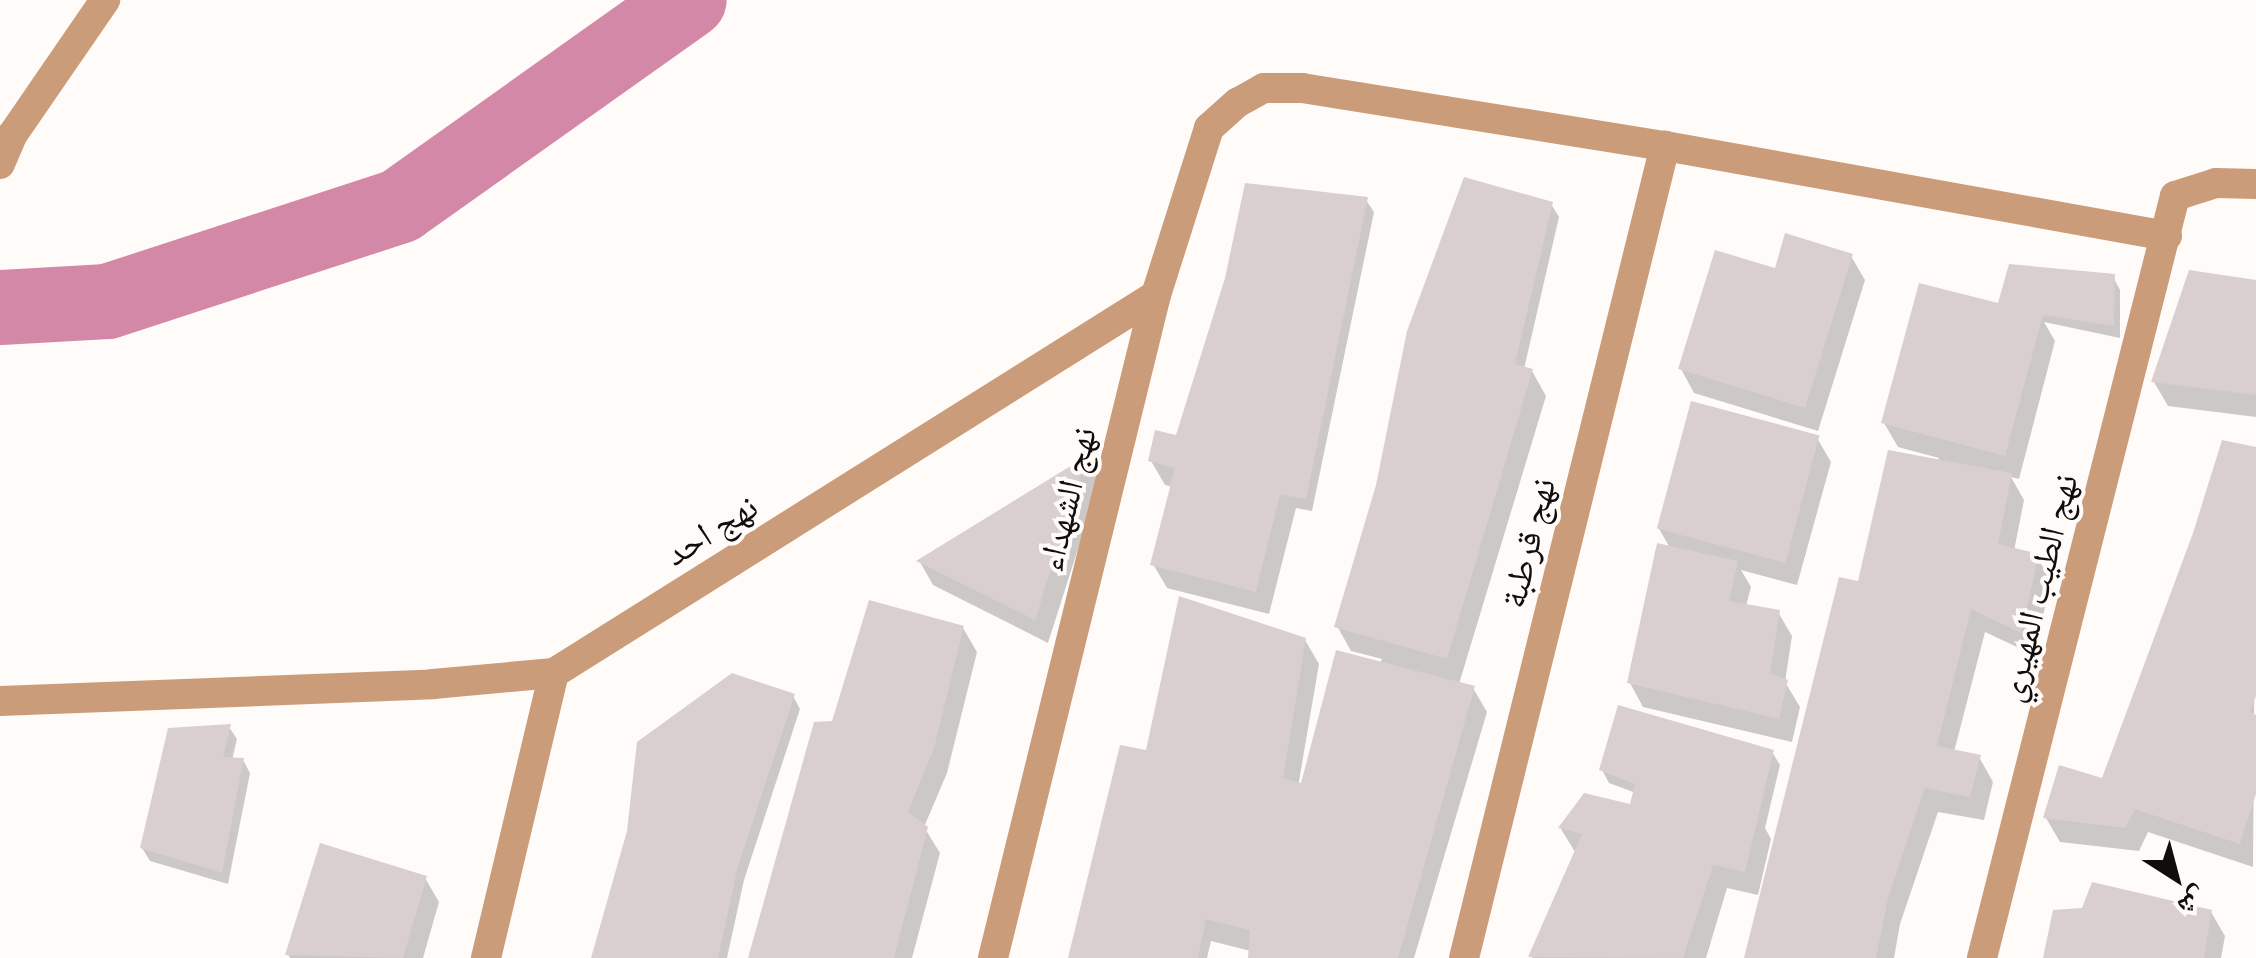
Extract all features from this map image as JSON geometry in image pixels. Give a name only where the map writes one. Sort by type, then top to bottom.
[{"type":"street","points":[[0,164],[13,134],[104,0]]},
{"type":"street","name":"نهج الشهداء","points":[[994,958],[1156,295],[1209,128],[1237,103],[1264,88],[1302,88],[1665,146]]},
{"type":"street","points":[[1665,146],[2167,236]]},
{"type":"street","name":"نهج قرطبة","points":[[1464,958],[1665,146]]},
{"type":"street","name":"نهج الطيب المهيري","points":[[1982,958],[2175,196],[2216,183],[2256,184]]},
{"type":"street","name":"نهج احد","points":[[554,673],[1156,295]]},
{"type":"street","points":[[0,701],[433,684],[554,673],[486,958]]},
{"type":"building","points":[[1464,177],[1553,202],[1515,364],[1533,369],[1447,659],[1334,627],[1376,485],[1407,331]]},
{"type":"building","points":[[1245,183],[1368,197],[1306,499],[1280,495],[1256,592],[1150,565],[1175,468],[1148,461],[1155,430],[1176,435],[1225,278]]},
{"type":"building","points":[[1785,233],[1853,254],[1805,408],[1678,369],[1715,250],[1775,268]]},
{"type":"building","points":[[2009,264],[2115,274],[2114,326],[2043,315],[2005,456],[1881,423],[1919,283],[1998,303]]},
{"type":"building","points":[[2189,270],[2256,280],[2256,395],[2151,382]]},
{"type":"building","points":[[1691,401],[1819,435],[1785,563],[1657,529]]},
{"type":"building","points":[[2222,440],[2256,447],[2256,696],[2250,712],[2256,715],[2256,794],[2240,844],[2135,809],[2125,828],[2043,818],[2059,765],[2102,778],[2193,533]]},
{"type":"building","points":[[1888,450],[2012,473],[1998,544],[2039,554],[2021,633],[1971,609],[1937,746],[1981,755],[1970,797],[1925,788],[1888,898],[1876,958],[1744,958],[1839,577],[1858,581]]},
{"type":"building","points":[[1087,456],[1035,620],[916,561]]},
{"type":"building","points":[[1657,543],[1738,561],[1729,601],[1780,610],[1770,673],[1788,680],[1779,719],[1627,683]]},
{"type":"building","points":[[1179,596],[1306,638],[1283,778],[1301,783],[1336,650],[1475,686],[1398,958],[1248,958],[1250,930],[1206,919],[1198,958],[1068,958],[1120,745],[1146,750]]},
{"type":"building","points":[[869,600],[964,626],[934,748],[908,812],[928,827],[894,958],[748,958],[814,722],[832,721]]},
{"type":"building","points":[[732,673],[795,694],[738,866],[718,958],[591,958],[627,831],[637,742]]},
{"type":"building","points":[[1618,705],[1774,750],[1745,872],[1713,865],[1683,958],[1528,957],[1582,834],[1558,828],[1584,793],[1630,804],[1635,784],[1599,770]]},
{"type":"building","points":[[231,724],[223,757],[244,758],[222,873],[140,848],[168,728]]},
{"type":"building","points":[[320,843],[427,876],[403,958],[285,955]]},
{"type":"building","points":[[2092,882],[2212,910],[2204,958],[2043,958],[2053,910],[2082,908]]},
{"type":"waterway","points":[[0,307],[107,301],[400,205],[688,0]]}]
